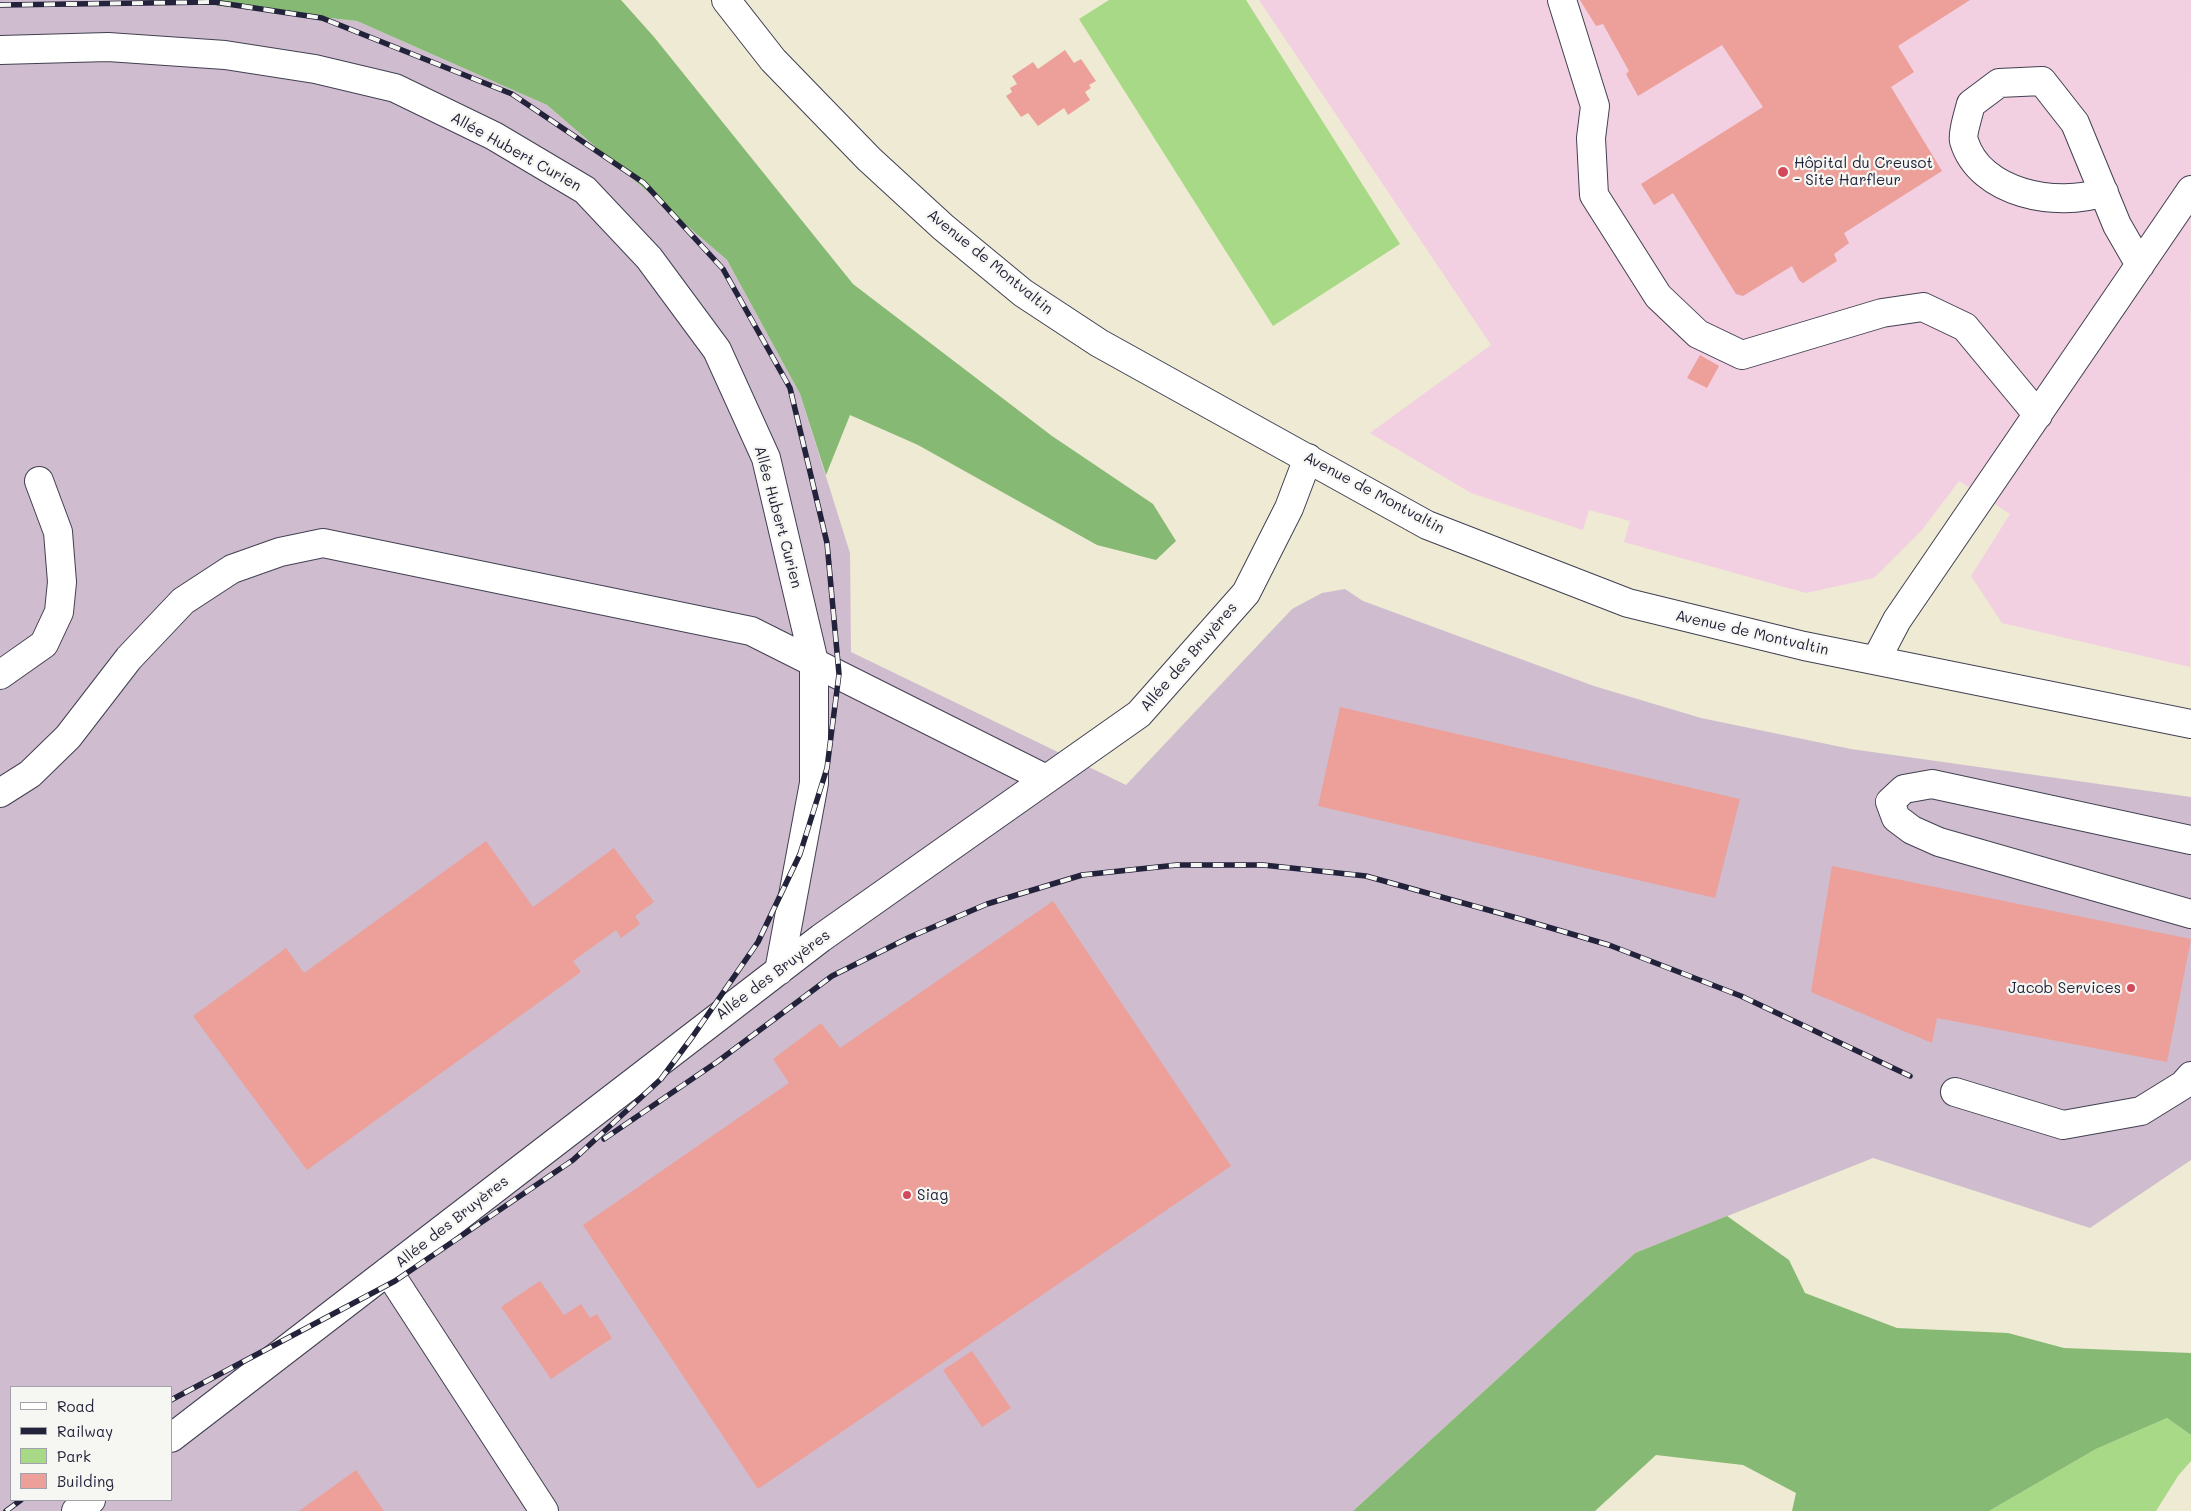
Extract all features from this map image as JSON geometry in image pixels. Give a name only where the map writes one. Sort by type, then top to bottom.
[{"type":"street","name":"Avenue de Montvaltin","points":[[726,0],[773,60],[869,159],[943,226],[1023,293],[1099,343],[1427,525],[1628,603],[1804,646],[2191,724]]},
{"type":"street","points":[[1562,0],[1595,106],[1591,138],[1594,195],[1658,296],[1698,334],[1742,355],[1882,313],[1923,307],[1965,327],[2038,414]]},
{"type":"street","name":"Allée Hubert Curien","points":[[0,50],[108,47],[224,56],[315,69],[386,85],[494,136],[585,190],[649,258],[718,350],[766,458],[814,662],[814,783],[779,971]]},
{"type":"street","points":[[2104,192],[2090,197],[2045,198],[2013,190],[1978,168],[1963,139],[1971,104],[1999,83],[2042,81],[2075,123],[2104,192],[2117,225],[2140,265]]},
{"type":"street","points":[[1876,660],[1897,620],[2191,190]]},
{"type":"street","name":"Allée des Bruyères","points":[[172,1437],[821,938],[1139,714],[1246,593],[1289,508],[1308,458]]},
{"type":"street","points":[[0,674],[44,644],[59,612],[62,582],[58,532],[39,481]]},
{"type":"street","points":[[0,793],[30,774],[68,737],[130,658],[184,601],[232,569],[280,552],[322,543],[751,631],[1046,779]]},
{"type":"street","points":[[2191,840],[1932,784],[1904,789],[1890,802],[1896,818],[1912,830],[1939,842],[2191,914]]},
{"type":"street","points":[[1955,1092],[2063,1125],[2140,1111],[2183,1085],[2191,1076]]},
{"type":"street","points":[[388,1271],[544,1511]]},
{"type":"street","points":[[76,1511],[90,1501]]},
{"type":"shaded area","points":[[0,0],[165,0],[357,21],[547,105],[727,260],[800,394],[850,553],[851,652],[1126,785],[1292,609],[1322,593],[1345,589],[1363,601],[1594,686],[1701,718],[1851,749],[2191,797],[2191,1160],[2090,1228],[1873,1158],[1635,1253],[1353,1511],[0,1511]]},
{"type":"shaded area","name":"Hôpital du Creusot - Site Harfleur","points":[[1259,0],[2191,0],[2190,667],[2002,623],[1971,576],[2010,514],[1959,481],[1922,530],[1874,578],[1806,593],[1624,542],[1630,521],[1589,510],[1583,530],[1471,493],[1370,433],[1491,345]]},
{"type":"green space","points":[[165,0],[621,0],[654,37],[853,284],[1052,436],[1153,504],[1176,541],[1156,560],[1097,545],[918,445],[850,415],[826,475],[800,394],[727,260],[547,105],[357,21]]},
{"type":"green space","points":[[1109,0],[1246,0],[1400,244],[1273,326],[1079,19]]},
{"type":"green space","points":[[1727,1216],[1789,1260],[1805,1293],[1897,1328],[2008,1333],[2064,1348],[2191,1353],[2191,1435],[2167,1418],[2096,1449],[1989,1511],[1792,1511],[1796,1493],[1743,1465],[1656,1455],[1595,1511],[1353,1511],[1635,1253]]},
{"type":"green space","points":[[2167,1418],[2191,1435],[2191,1461],[2178,1476],[2156,1511],[1989,1511],[2096,1449]]},
{"type":"building","points":[[1580,0],[1970,0],[1898,46],[1914,72],[1891,87],[1942,171],[1844,233],[1849,243],[1834,254],[1837,261],[1803,283],[1799,280],[1792,266],[1743,296],[1736,294],[1673,193],[1654,205],[1641,184],[1763,107],[1722,45],[1638,96],[1626,74],[1629,71],[1603,24],[1596,26]]},
{"type":"building","points":[[1065,50],[1074,63],[1081,59],[1096,81],[1089,85],[1091,88],[1085,92],[1090,100],[1068,115],[1064,108],[1038,126],[1028,113],[1021,117],[1006,96],[1012,92],[1010,88],[1017,84],[1012,76],[1033,62],[1038,69]]},
{"type":"building","points":[[1700,355],[1719,366],[1707,388],[1687,378]]},
{"type":"building","points":[[1340,707],[1740,799],[1715,898],[1318,806]]},
{"type":"building","points":[[486,841],[533,907],[614,848],[654,902],[635,916],[640,924],[621,938],[616,930],[573,961],[581,972],[307,1170],[193,1016],[286,948],[304,973]]},
{"type":"building","points":[[1832,866],[2191,939],[2167,1062],[1937,1018],[1932,1043],[1811,992]]},
{"type":"building","name":"Siag","points":[[1053,901],[1231,1166],[758,1489],[583,1225],[789,1083],[773,1059],[821,1023],[840,1048]]},
{"type":"building","points":[[540,1281],[564,1315],[581,1304],[590,1318],[597,1314],[612,1338],[551,1379],[501,1307]]},
{"type":"building","points":[[972,1351],[1011,1408],[982,1427],[943,1370]]},
{"type":"building","points":[[356,1470],[384,1511],[299,1511]]},
{"type":"railway","points":[[0,5],[214,2],[322,18],[512,94],[644,183],[723,269],[790,388],[827,543],[839,674],[827,768],[800,854],[758,942],[661,1079],[573,1160],[395,1281],[172,1399]]},
{"type":"railway","points":[[604,1139],[717,1062],[832,976],[910,937],[987,904],[1082,875],[1177,865],[1263,865],[1366,876],[1517,918],[1609,945],[1741,996],[1910,1076]]},
{"type":"railway","points":[[6,1511],[20,1501]]},
{"type":"place","name":"Hôpital du Creusot - Site Harfleur","points":[[1783,172]]},
{"type":"place","name":"Jacob Services","points":[[2131,988]]},
{"type":"place","name":"Siag","points":[[907,1195]]}]
